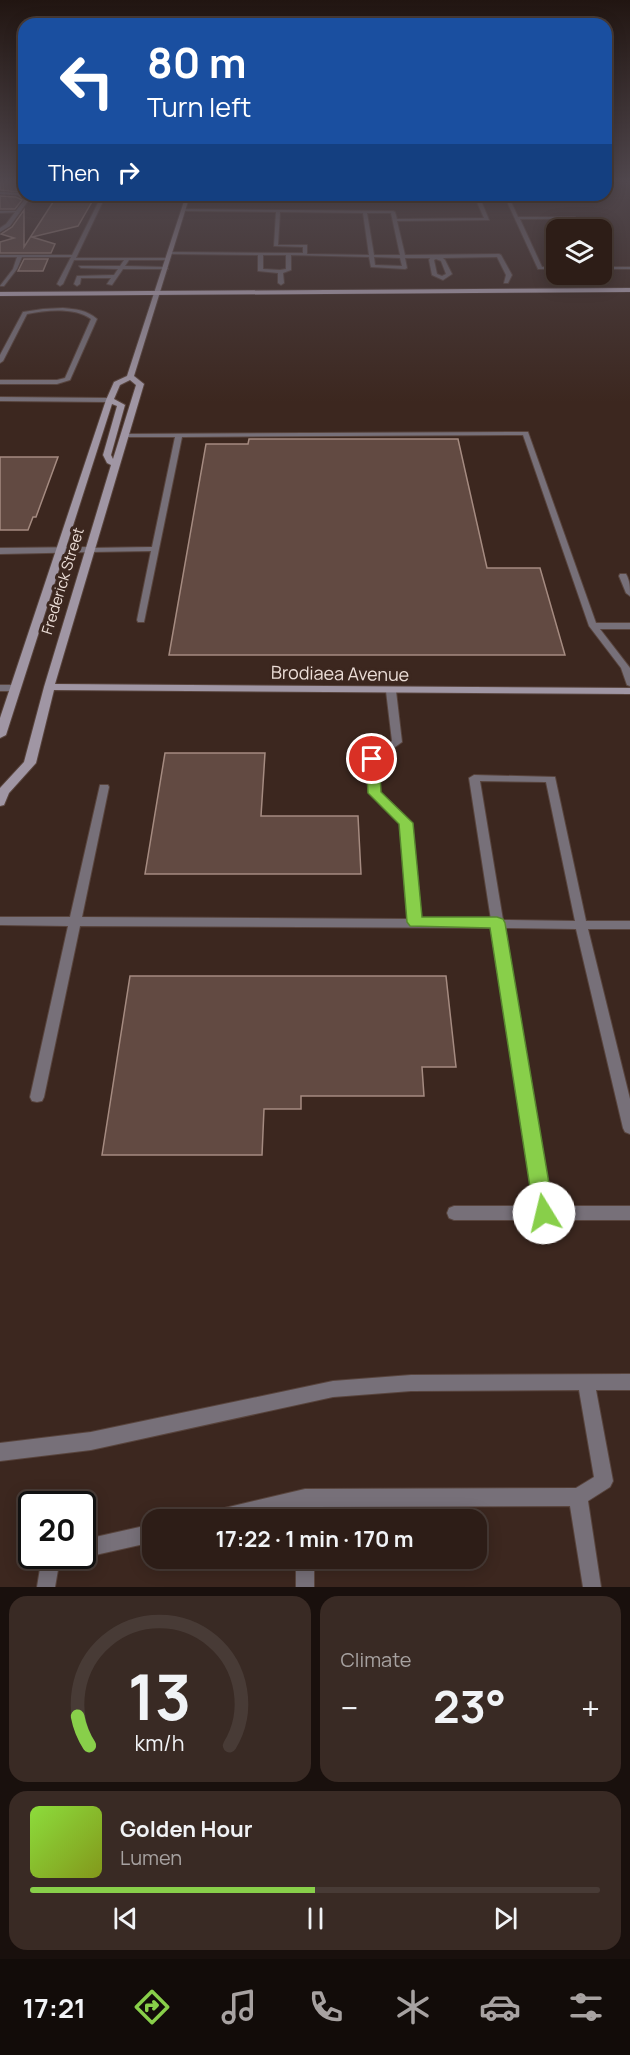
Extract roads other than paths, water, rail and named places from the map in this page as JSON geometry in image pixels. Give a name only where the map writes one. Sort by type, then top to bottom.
[{"type":"main road","name":"Frederick Street","points":[[0,735],[110,400],[117,384],[130,377],[170,253]]},
{"type":"main road","points":[[48,284],[78,280],[115,281]]},
{"type":"main road","points":[[432,282],[443,280],[454,282]]},
{"type":"main road","points":[[495,282],[630,281]]},
{"type":"main road","points":[[151,283],[173,283]]},
{"type":"main road","points":[[269,283],[293,283]]},
{"type":"main road","points":[[1,285],[14,285]]},
{"type":"main road","points":[[0,294],[630,290]]},
{"type":"main road","name":"Frederick Street","points":[[1,792],[30,763],[49,687],[140,384],[130,377]]},
{"type":"main road","points":[[110,400],[121,405],[107,455],[110,461],[116,464]]},
{"type":"main road","name":"Brodiaea Avenue","points":[[49,687],[630,691]]},
{"type":"street","points":[[0,551],[90,550]]},
{"type":"lane","points":[[60,284],[75,253]]},
{"type":"lane","points":[[533,253],[540,268],[546,268]]},
{"type":"lane","points":[[261,254],[260,270],[280,272],[288,270],[289,254]]},
{"type":"lane","points":[[0,256],[128,259],[261,254],[435,257],[499,255],[509,275],[506,282]]},
{"type":"lane","points":[[372,255],[373,266],[403,268],[405,267],[403,255]]},
{"type":"lane","points":[[1,285],[15,269],[20,256]]},
{"type":"lane","points":[[435,257],[431,260],[435,275],[443,280],[446,291]]},
{"type":"lane","points":[[435,257],[443,260],[449,274],[443,280]]},
{"type":"lane","points":[[115,281],[128,259]]},
{"type":"lane","points":[[68,267],[166,268]]},
{"type":"lane","points":[[78,280],[81,267]]},
{"type":"lane","points":[[612,268],[630,268]]},
{"type":"lane","points":[[280,272],[281,283]]},
{"type":"lane","points":[[0,361],[28,312],[79,311],[90,314],[94,319],[68,379],[57,382],[0,382]]},
{"type":"lane","points":[[0,399],[110,400]]},
{"type":"lane","points":[[125,435],[526,434],[593,626],[625,668],[630,683]]},
{"type":"lane","points":[[141,620],[179,435]]},
{"type":"lane","points":[[90,550],[155,549]]},
{"type":"lane","points":[[623,576],[630,593]]},
{"type":"lane","points":[[593,626],[630,626]]},
{"type":"lane","points":[[0,688],[15,688]]},
{"type":"lane","points":[[391,691],[397,742],[372,759],[375,793],[406,823],[415,922]]},
{"type":"lane","points":[[544,1213],[474,778],[550,779],[581,923],[630,1128]]},
{"type":"lane","points":[[37,1097],[104,787]]},
{"type":"lane","points":[[0,921],[630,925]]},
{"type":"lane","points":[[454,1213],[630,1213]]},
{"type":"lane","points":[[258,1509],[304,1498],[578,1497],[604,1481],[586,1382]]},
{"type":"lane","points":[[0,1452],[91,1441],[333,1389],[411,1383],[630,1382]]},
{"type":"lane","points":[[578,1497],[592,1587]]},
{"type":"lane","points":[[304,1498],[304,1509]]},
{"type":"lane","points":[[96,1547],[142,1536]]},
{"type":"lane","points":[[46,1587],[49,1569]]},
{"type":"lane","points":[[305,1569],[305,1587]]}]
